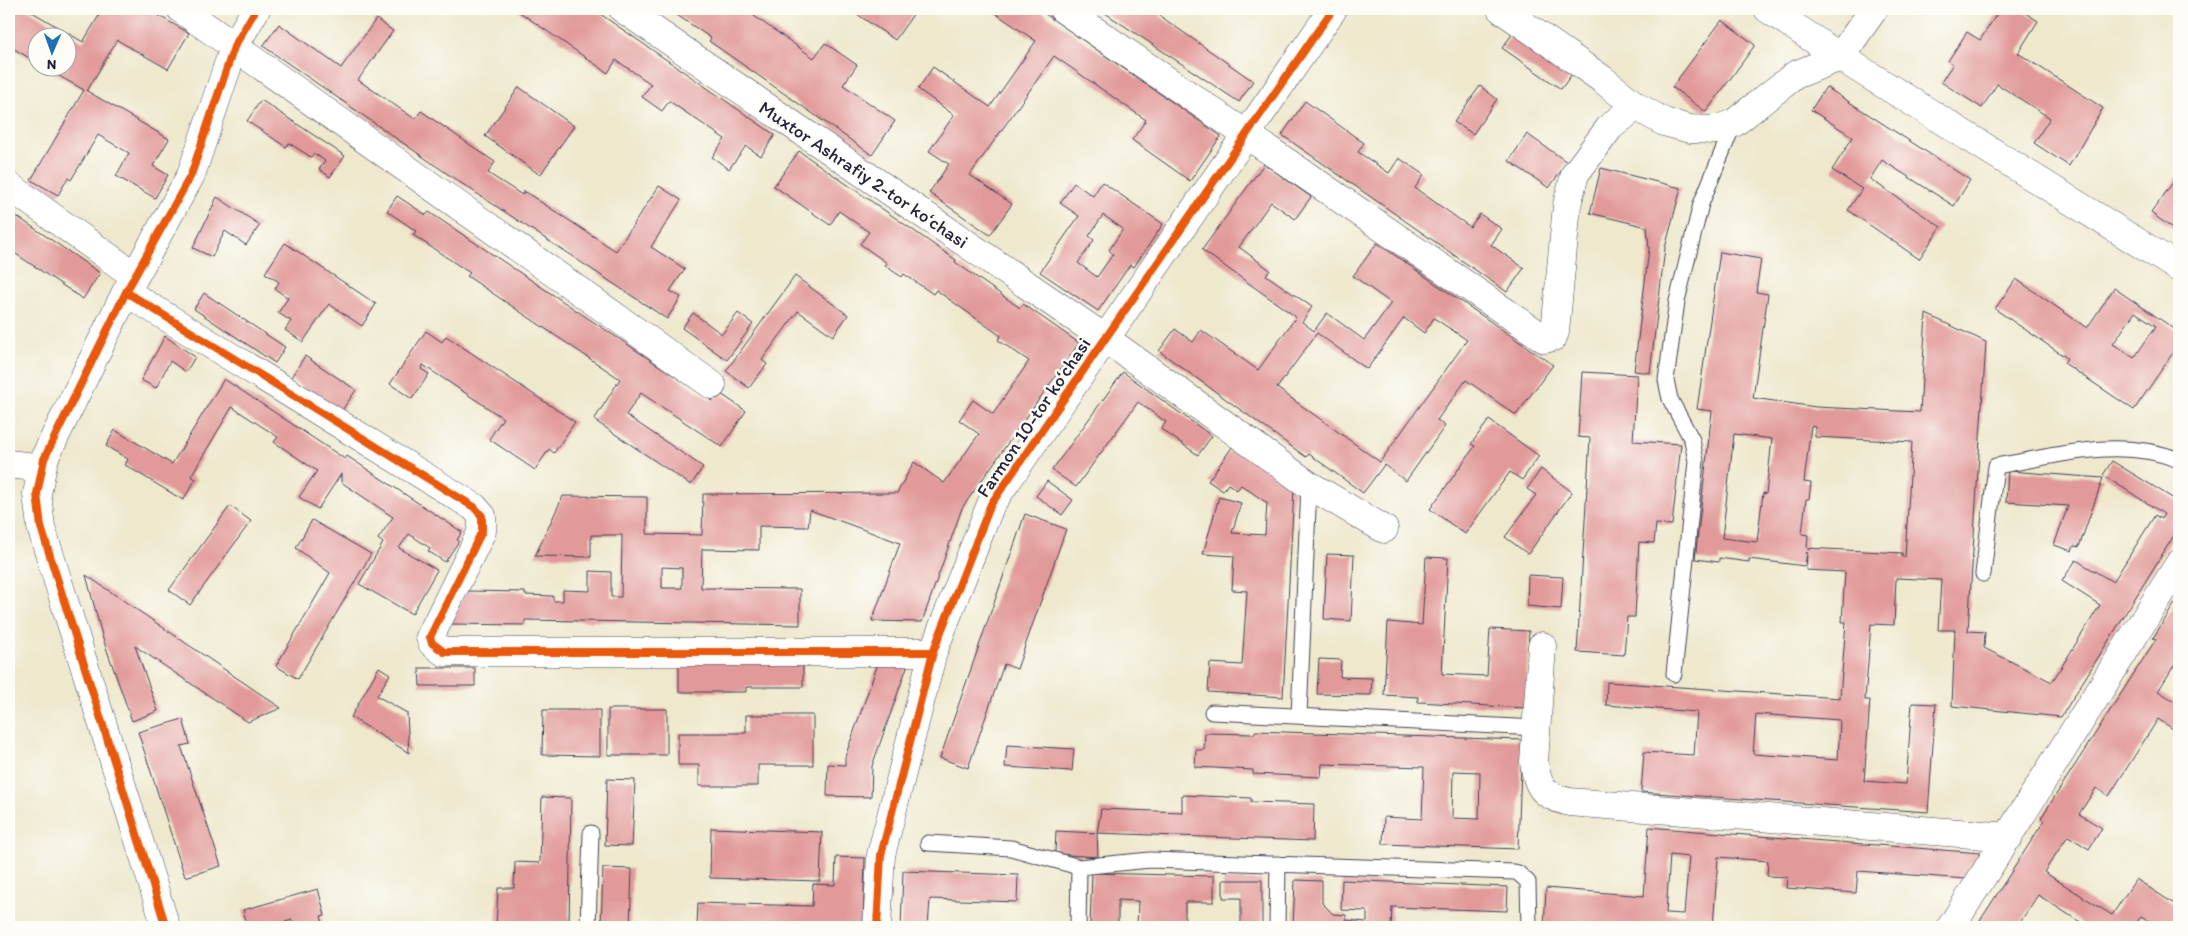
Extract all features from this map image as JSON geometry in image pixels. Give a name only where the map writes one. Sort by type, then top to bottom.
[{"type":"street","points":[[181,9],[712,385]]},
{"type":"street","points":[[166,927],[41,527],[37,494],[44,458],[131,284],[191,175],[234,47],[256,9]]},
{"type":"street","name":"Muxtor Ashrafiy 2-tor koʻchasi","points":[[623,9],[1106,339],[1309,485],[1384,530]]},
{"type":"street","points":[[1063,9],[1540,336],[1549,339],[1553,337],[1555,332],[1567,205],[1575,174],[1610,127],[1636,106]]},
{"type":"street","name":"Farmon 10-tor koʻchasi","points":[[877,927],[881,855],[933,652],[991,504],[1333,9]]},
{"type":"street","points":[[1500,9],[1602,79],[1636,106],[1664,122],[1690,129],[1715,130],[1734,123],[1795,75],[1840,57],[1874,9]]},
{"type":"street","points":[[1768,9],[1840,57],[2179,268]]},
{"type":"street","points":[[9,186],[131,284],[474,508],[482,516],[482,531],[430,637],[432,643],[444,652],[933,652]]},
{"type":"street","points":[[9,464],[42,468]]},
{"type":"street","points":[[1951,927],[2179,564]]},
{"type":"street","points":[[1542,646],[1534,762],[1537,780],[1544,791],[1552,798],[2009,837]]},
{"type":"lane","points":[[1674,674],[1696,461],[1692,440],[1670,399],[1666,380],[1677,301],[1701,204],[1734,123]]},
{"type":"lane","points":[[1984,574],[1996,466],[2104,447],[2158,452],[2179,460]]},
{"type":"lane","points":[[1300,716],[1309,485]]},
{"type":"lane","points":[[1212,712],[1535,728]]},
{"type":"lane","points":[[588,927],[591,833]]},
{"type":"lane","points":[[928,843],[1011,848],[1079,867],[1150,860],[1518,873],[1528,882],[1529,927]]},
{"type":"lane","points":[[1277,927],[1278,864]]},
{"type":"lane","points":[[1078,927],[1079,867]]},
{"type":"building","points":[[9,9],[27,9],[59,28],[28,28],[28,57],[9,46]]},
{"type":"building","points":[[103,9],[147,9],[189,33],[168,69],[117,40],[87,91],[169,139],[153,166],[168,175],[155,198],[116,176],[129,153],[98,135],[71,180],[68,178],[58,195],[31,180],[84,90],[63,78],[78,78],[78,39],[83,42]]},
{"type":"building","points":[[515,9],[593,9],[775,135],[761,156],[746,146],[729,169],[712,157],[725,139],[669,101],[662,111],[642,97],[651,84],[616,60],[608,73]]},
{"type":"building","points":[[668,9],[724,9],[729,12],[732,9],[759,9],[754,16],[814,58],[825,43],[857,65],[843,85],[895,121],[872,155],[709,41],[711,38]]},
{"type":"building","points":[[856,9],[917,9],[895,40],[854,12]]},
{"type":"building","points":[[989,9],[1038,9],[1221,136],[1190,181],[1132,140],[1146,120],[1054,56],[970,175],[1012,204],[990,235],[929,193],[949,164],[929,151],[954,115],[918,89],[933,67],[990,107],[1036,41]]},
{"type":"building","points":[[1099,9],[1165,9],[1160,16],[1253,81],[1239,102]]},
{"type":"building","points":[[2000,9],[2019,9],[2038,21],[2018,53],[2103,108],[2069,166],[2034,143],[2050,118],[1997,84],[1982,108],[1941,82],[1953,64],[1948,61],[1967,32],[1980,40]]},
{"type":"building","points":[[376,19],[393,31],[358,80],[415,119],[421,111],[495,162],[488,173],[522,195],[524,191],[616,251],[659,186],[681,200],[651,247],[685,269],[670,291],[681,297],[667,319],[455,179],[263,46],[279,24],[341,68]]},
{"type":"building","points":[[1722,20],[1755,45],[1706,112],[1672,87]]},
{"type":"building","points":[[1516,29],[1575,70],[1561,89],[1502,48]]},
{"type":"building","points":[[1480,86],[1497,99],[1473,134],[1454,122]]},
{"type":"building","points":[[519,87],[574,126],[540,175],[485,136]]},
{"type":"building","points":[[1826,87],[1970,180],[1954,206],[1882,160],[1870,179],[1941,227],[1919,259],[1848,210],[1862,189],[1832,170],[1853,137],[1811,110]]},
{"type":"building","points":[[261,100],[345,156],[330,177],[319,169],[325,161],[314,153],[311,157],[289,143],[286,147],[247,121]]},
{"type":"building","points":[[1305,101],[1364,143],[1358,152],[1389,173],[1399,158],[1424,175],[1415,188],[1470,227],[1480,214],[1502,229],[1491,245],[1524,268],[1507,292],[1282,135]]},
{"type":"building","points":[[1527,134],[1567,162],[1549,188],[1509,161]]},
{"type":"building","points":[[799,151],[956,260],[955,262],[1020,308],[1023,304],[1079,343],[962,508],[922,622],[872,621],[900,543],[810,510],[808,527],[759,526],[759,550],[702,549],[701,588],[800,589],[800,625],[525,620],[525,625],[450,624],[466,591],[525,592],[525,595],[553,596],[553,601],[563,601],[563,590],[590,591],[590,571],[611,572],[611,597],[621,597],[622,535],[591,535],[591,557],[535,556],[563,496],[647,497],[647,534],[702,535],[703,494],[897,493],[914,462],[944,483],[979,434],[959,420],[973,400],[993,414],[1029,361],[998,340],[1001,336],[936,290],[933,294],[904,274],[902,277],[885,266],[887,263],[860,244],[869,232],[839,211],[830,225],[774,186]],"holes":[[[662,567],[682,568],[682,588],[662,588]]]},
{"type":"building","points":[[1264,164],[1311,197],[1295,219],[1271,202],[1239,247],[1270,270],[1266,275],[1312,307],[1302,322],[1314,331],[1327,313],[1364,340],[1391,303],[1353,276],[1377,243],[1553,365],[1516,415],[1466,380],[1437,420],[1445,426],[1406,481],[1384,465],[1363,493],[1309,454],[1306,457],[1159,351],[1175,329],[1193,342],[1201,330],[1258,370],[1296,317],[1202,250]],"holes":[[[1404,318],[1424,333],[1434,318],[1467,340],[1380,462],[1277,388],[1317,333],[1367,369]]]},
{"type":"building","points":[[1601,168],[1681,188],[1665,248],[1650,373],[1634,371],[1649,249],[1647,227],[1590,213]]},
{"type":"building","points":[[2179,174],[2179,233],[2151,213]]},
{"type":"building","points":[[1102,182],[1163,224],[1134,267],[1130,265],[1098,311],[1040,272],[1079,216],[1060,203],[1074,183],[1093,196]],"holes":[[[1103,215],[1123,229],[1109,250],[1113,254],[1097,277],[1078,263],[1094,240],[1089,236]]]},
{"type":"building","points":[[397,196],[426,215],[429,212],[712,401],[718,392],[746,411],[722,447],[641,393],[626,415],[703,467],[691,485],[594,420],[620,379],[467,276],[470,273],[413,235],[416,231],[387,211]]},
{"type":"building","points":[[217,197],[260,225],[246,245],[225,231],[212,257],[193,248]]},
{"type":"building","points":[[9,211],[100,273],[83,299],[13,252],[9,259]]},
{"type":"building","points":[[285,243],[376,304],[362,326],[329,304],[303,342],[285,330],[291,321],[278,313],[288,298],[275,289],[279,282],[265,273]]},
{"type":"building","points":[[1720,252],[1761,259],[1756,292],[1768,294],[1753,398],[1816,407],[1920,412],[1926,314],[1986,342],[1968,631],[1985,632],[1984,648],[2052,682],[2100,605],[2062,581],[2076,560],[2113,582],[2155,515],[2161,519],[2164,514],[2103,475],[2112,461],[2179,502],[2179,520],[2175,527],[2178,529],[2061,717],[1952,706],[1955,630],[1938,630],[1941,580],[1896,578],[1894,625],[1871,624],[1865,700],[1870,700],[1864,781],[1906,784],[1912,703],[1936,704],[1928,812],[1641,792],[1644,752],[1694,755],[1697,712],[1606,705],[1607,682],[1840,698],[1846,622],[1842,622],[1845,572],[1806,570],[1807,552],[1805,566],[1749,559],[1749,562],[1719,558],[1719,562],[1695,559],[1712,411],[1697,409]],"holes":[[[1811,426],[1815,427],[1815,437],[1912,442],[1905,557],[1902,557],[1902,553],[1807,548],[1808,535],[1802,534],[1806,499],[1809,499],[1811,483],[1804,482]],[[1734,434],[1772,439],[1766,494],[1763,493],[1757,542],[1722,538]],[[1756,714],[1840,720],[1838,760],[1753,754]]]},
{"type":"building","points":[[795,276],[848,315],[833,336],[798,311],[762,360],[767,364],[749,388],[726,371]]},
{"type":"building","points":[[2016,279],[2087,328],[2114,288],[2179,332],[2179,344],[2134,410],[2064,363],[2067,358],[1995,309]],"holes":[[[2135,312],[2156,326],[2134,358],[2113,344]]]},
{"type":"building","points":[[204,293],[285,347],[275,363],[194,309]]},
{"type":"building","points":[[693,313],[722,334],[738,313],[753,324],[727,360],[682,328]]},
{"type":"building","points":[[426,331],[442,342],[446,336],[575,422],[554,453],[549,449],[535,470],[489,439],[503,418],[423,365],[421,369],[429,374],[412,399],[390,384]]},
{"type":"building","points":[[165,336],[195,357],[186,372],[170,361],[156,388],[141,380]]},
{"type":"building","points":[[305,356],[356,390],[340,413],[290,379]]},
{"type":"building","points":[[1123,372],[1212,436],[1198,455],[1161,429],[1166,422],[1138,402],[1076,487],[1052,470]]},
{"type":"building","points":[[1582,372],[1637,375],[1633,441],[1681,444],[1672,525],[1656,524],[1654,543],[1639,542],[1635,617],[1627,617],[1624,655],[1577,652],[1590,438],[1578,437]]},
{"type":"building","points":[[224,379],[345,459],[347,456],[462,532],[457,540],[459,541],[445,562],[428,551],[430,548],[409,534],[399,548],[437,570],[412,614],[359,584],[383,543],[378,539],[393,517],[341,482],[341,474],[318,509],[299,497],[317,471],[274,442],[278,437],[232,407],[191,476],[196,479],[183,500],[125,465],[128,459],[106,446],[115,430],[172,464]]},
{"type":"building","points":[[1489,420],[1539,456],[1522,480],[1510,472],[1465,534],[1430,509],[1475,446],[1471,444]]},
{"type":"building","points":[[1233,446],[1294,489],[1283,697],[1208,692],[1210,663],[1242,665],[1247,591],[1232,590],[1234,556],[1203,554],[1219,497],[1241,503],[1232,533],[1265,535],[1267,503],[1241,485],[1237,490],[1228,484],[1223,491],[1208,481]]},
{"type":"building","points":[[1541,469],[1572,492],[1528,554],[1505,537],[1536,495],[1527,489]]},
{"type":"building","points":[[2008,471],[2103,478],[2079,547],[2074,546],[2072,551],[2054,545],[2068,506],[2006,502]]},
{"type":"building","points":[[1047,481],[1073,500],[1062,515],[1036,496]]},
{"type":"building","points":[[230,506],[251,521],[190,605],[169,590]]},
{"type":"building","points":[[1025,514],[1066,529],[1017,669],[1004,664],[968,768],[940,758]]},
{"type":"building","points":[[312,520],[371,554],[298,679],[276,666],[330,573],[296,548]]},
{"type":"building","points":[[1327,554],[1354,555],[1351,621],[1324,619]]},
{"type":"building","points":[[1426,557],[1448,558],[1442,674],[1487,676],[1490,629],[1529,631],[1525,708],[1418,702],[1418,697],[1384,695],[1388,622],[1422,625]]},
{"type":"building","points":[[86,575],[281,708],[248,722],[135,646],[158,711],[132,721],[103,639]]},
{"type":"building","points":[[1528,575],[1563,577],[1561,609],[1527,606]]},
{"type":"building","points":[[2179,597],[2179,650],[2177,653],[2179,658],[2158,691],[2179,704],[2179,733],[2158,719],[2109,796],[2096,788],[2079,814],[2102,828],[2089,849],[2068,836],[2044,872],[2112,915],[2136,879],[2179,907],[2179,927],[2159,927],[2141,916],[2134,927],[2088,927],[2038,895],[2017,927],[1976,927],[2044,821],[2041,818],[2156,639],[2153,638]]},
{"type":"building","points":[[881,655],[908,664],[872,766],[871,797],[827,796],[828,764],[845,765],[845,757]]},
{"type":"building","points":[[1319,659],[1341,660],[1340,677],[1372,678],[1371,695],[1317,694]]},
{"type":"building","points":[[679,661],[803,661],[803,687],[746,687],[746,692],[679,692]]},
{"type":"building","points":[[379,667],[390,674],[377,696],[407,713],[409,753],[351,717]]},
{"type":"building","points":[[419,668],[475,668],[475,686],[420,686]]},
{"type":"building","points":[[608,709],[667,709],[667,755],[608,755]]},
{"type":"building","points":[[543,710],[600,710],[600,756],[542,755]]},
{"type":"building","points":[[746,715],[813,715],[813,765],[758,765],[758,786],[699,786],[699,765],[678,765],[678,733],[746,733]]},
{"type":"building","points":[[183,719],[190,744],[181,746],[221,866],[185,877],[138,732]]},
{"type":"building","points":[[1255,731],[1522,740],[1518,849],[1383,844],[1384,817],[1422,819],[1424,767],[1322,764],[1321,777],[1253,774],[1253,770],[1195,767],[1196,750],[1204,750],[1205,733],[1255,734]],"holes":[[[1453,771],[1480,772],[1479,819],[1452,818]]]},
{"type":"building","points":[[1007,745],[1074,749],[1072,771],[1005,767]]},
{"type":"building","points":[[607,779],[635,780],[632,846],[605,845]]},
{"type":"building","points":[[1182,795],[1251,798],[1251,802],[1314,804],[1313,841],[1097,833],[1101,809],[1182,812]]},
{"type":"building","points":[[542,797],[571,798],[569,927],[496,927],[498,888],[514,888],[515,862],[540,863]]},
{"type":"building","points":[[1649,827],[1981,853],[1966,879],[1858,871],[1856,893],[1786,888],[1787,877],[1767,876],[1768,861],[1718,857],[1713,927],[1544,927],[1546,888],[1644,896]],"holes":[[[1670,855],[1689,857],[1684,914],[1666,913]]]},
{"type":"building","points":[[711,828],[822,832],[820,881],[710,878]]},
{"type":"building","points":[[1056,831],[1097,833],[1098,857],[1055,854]]},
{"type":"building","points":[[836,857],[865,858],[863,927],[697,927],[698,903],[812,906],[813,884],[835,885]]},
{"type":"building","points":[[603,868],[632,869],[630,927],[601,927]]},
{"type":"building","points":[[903,871],[1018,875],[1017,902],[930,899],[928,927],[901,927]]},
{"type":"building","points":[[1092,873],[1214,876],[1214,902],[1185,902],[1185,927],[1137,927],[1138,901],[1118,900],[1118,927],[1090,927]]},
{"type":"building","points":[[1223,880],[1262,880],[1262,927],[1241,927],[1241,898],[1223,898]]},
{"type":"building","points":[[1295,880],[1322,881],[1322,903],[1333,914],[1346,915],[1346,920],[1367,922],[1367,911],[1341,910],[1342,880],[1508,887],[1507,911],[1392,907],[1391,927],[1293,927]]},
{"type":"building","points":[[318,889],[325,915],[321,916],[324,927],[298,927],[297,923],[293,924],[292,920],[268,927],[248,927],[243,910]]},
{"type":"building","points":[[1854,923],[1893,926],[1893,927],[1854,927]]},
{"type":"cycle path","points":[[166,927],[41,527],[37,494],[44,459],[126,292],[191,175],[234,47],[256,9]]},
{"type":"cycle path","points":[[877,927],[881,855],[933,652],[991,504],[1333,9]]},
{"type":"cycle path","points":[[126,292],[474,507],[482,516],[482,531],[430,637],[432,643],[444,652],[933,652]]}]
